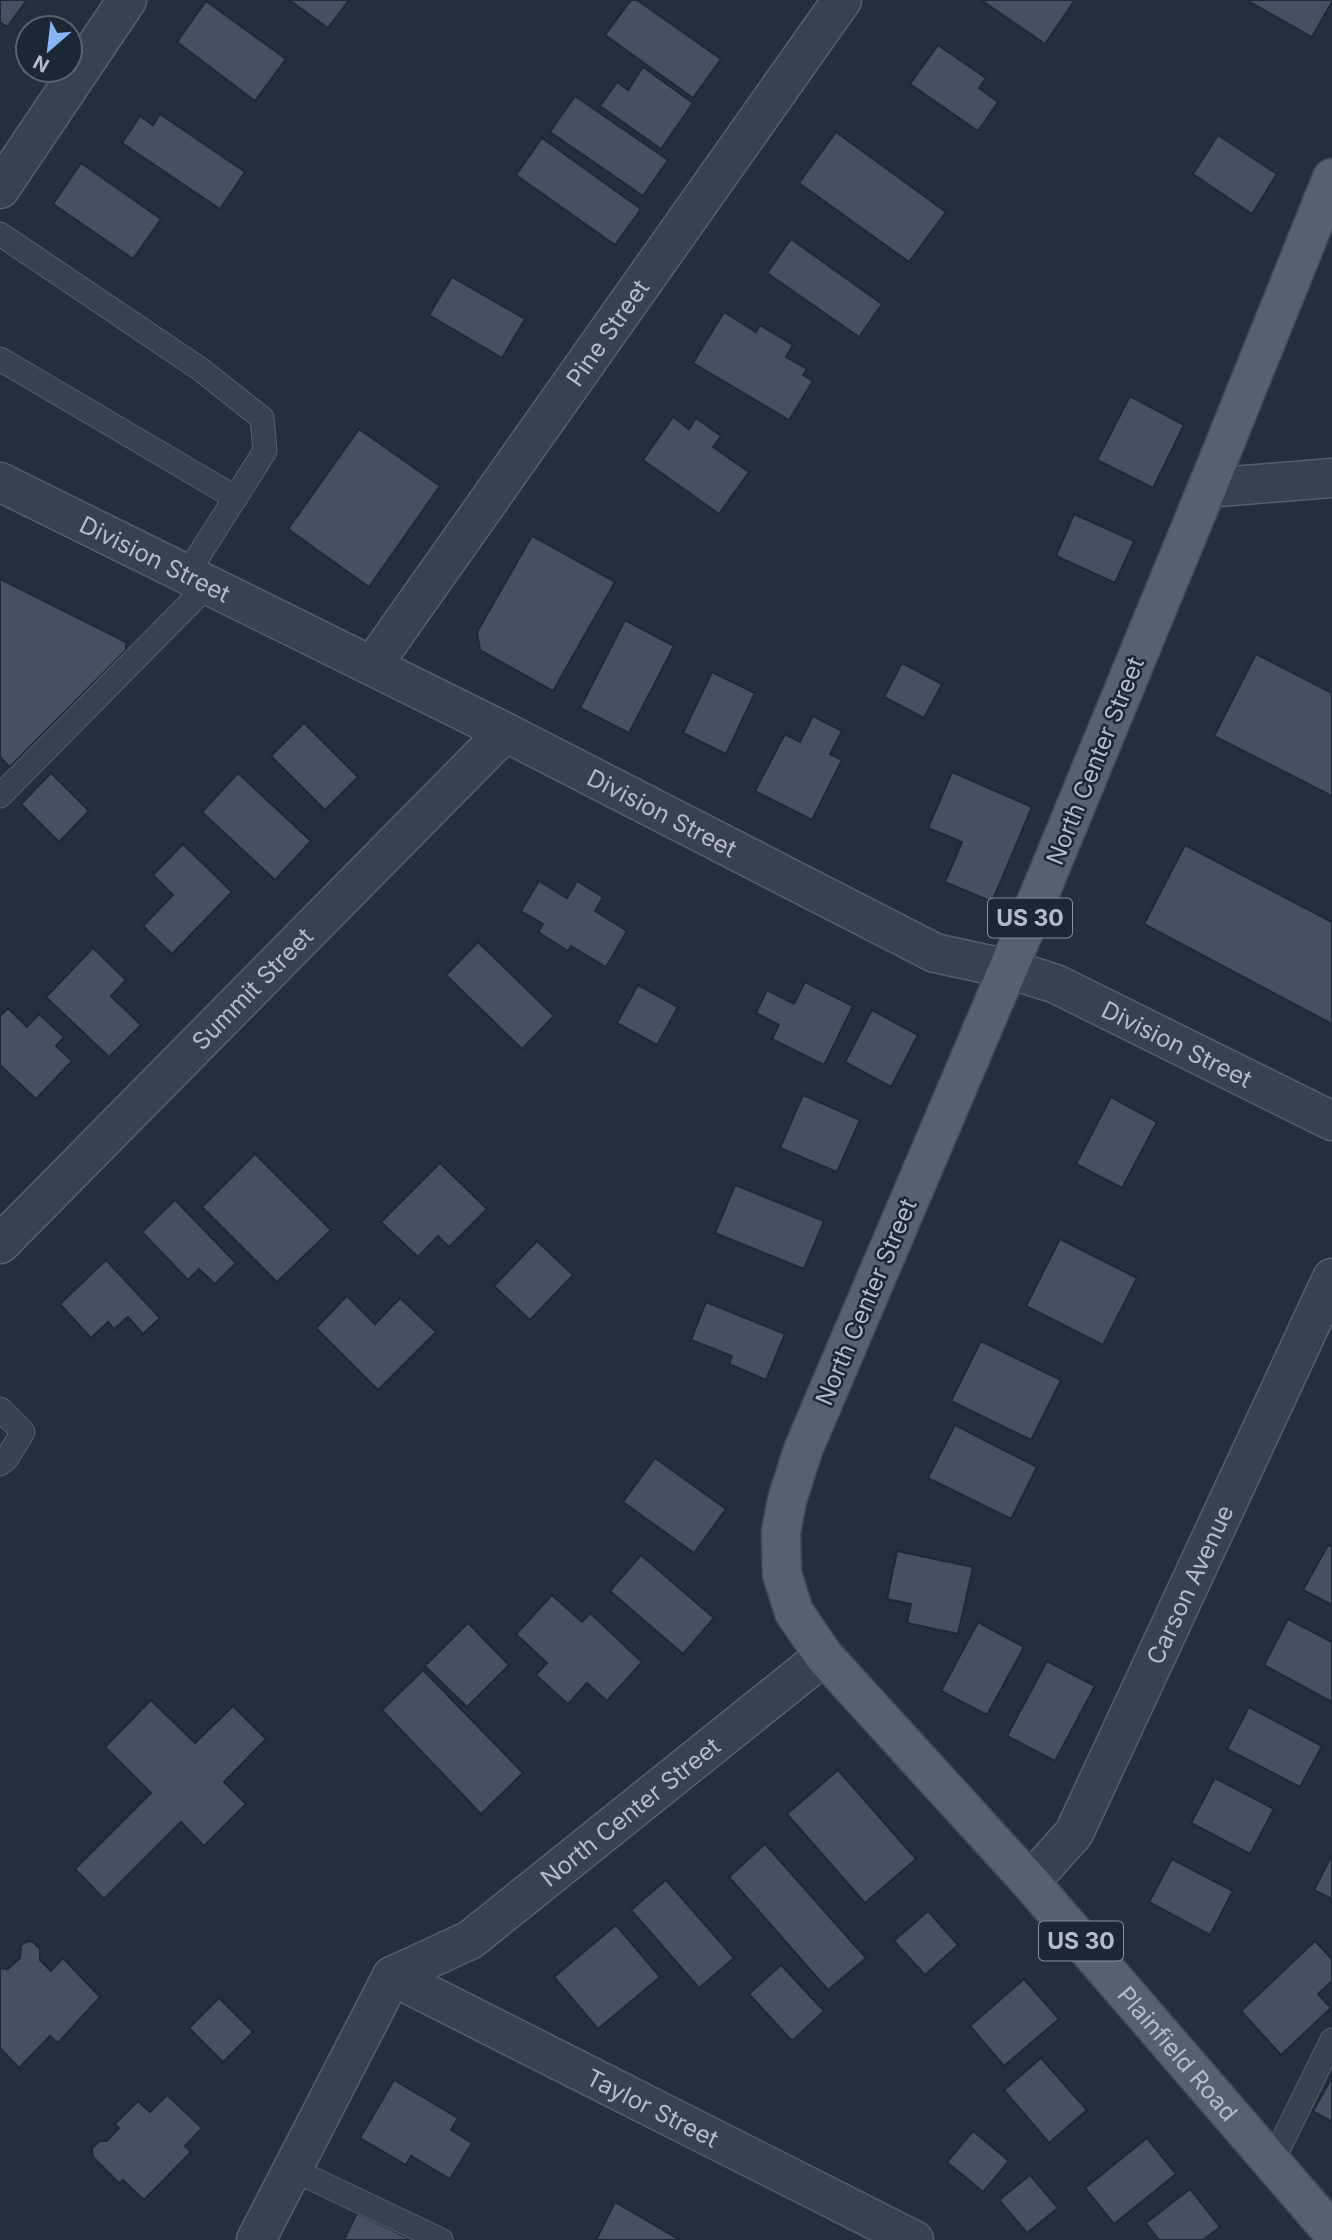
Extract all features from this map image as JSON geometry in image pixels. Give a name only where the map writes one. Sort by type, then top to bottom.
[{"type":"main road","name":"North Center Street","points":[[824,1656],[794,1612],[782,1574],[781,1532],[787,1500],[803,1450],[1009,969],[1332,178]]},
{"type":"main road","name":"Plainfield Road","points":[[824,1656],[1030,1882],[1332,2232]]},
{"type":"street","points":[[0,189],[127,0]]},
{"type":"street","name":"Pine Street","points":[[372,666],[842,0]]},
{"type":"street","points":[[1207,488],[1332,478]]},
{"type":"street","name":"Division Street","points":[[0,482],[505,732],[935,953],[1009,969],[1056,985],[1332,1121]]},
{"type":"street","name":"Summit Street","points":[[0,1244],[505,732]]},
{"type":"street","name":"Carson Avenue","points":[[1030,1882],[1074,1833],[1332,1278]]},
{"type":"street","name":"North Center Street","points":[[393,1976],[470,1940],[824,1656]]},
{"type":"street","points":[[256,2240],[393,1976]]},
{"type":"street","name":"Taylor Street","points":[[393,1976],[914,2240]]},
{"type":"lane","points":[[0,234],[200,369],[262,418],[265,451],[236,498],[197,580],[0,796]]},
{"type":"lane","points":[[0,359],[236,498]]},
{"type":"lane","points":[[0,1409],[23,1432],[7,1458],[0,1464]]},
{"type":"lane","points":[[1272,2162],[1332,2040]]},
{"type":"lane","points":[[294,2169],[441,2240]]},
{"type":"building","points":[[0,0],[27,0],[14,14],[7,27],[0,22]]},
{"type":"building","points":[[289,0],[349,0],[328,28]]},
{"type":"building","points":[[631,0],[637,0],[721,59],[693,98],[605,35]]},
{"type":"building","points":[[981,0],[1075,0],[1045,44]]},
{"type":"building","points":[[1246,0],[1332,0],[1332,2],[1312,37]]},
{"type":"building","points":[[206,1],[286,59],[255,101],[177,42]]},
{"type":"building","points":[[938,45],[986,78],[979,88],[998,102],[978,131],[910,84]]},
{"type":"building","points":[[643,67],[693,103],[661,149],[600,106],[617,82],[628,90]]},
{"type":"building","points":[[575,96],[668,160],[643,196],[550,132]]},
{"type":"building","points":[[160,114],[245,172],[220,209],[122,143],[140,116],[153,125]]},
{"type":"building","points":[[836,132],[946,212],[909,262],[799,183]]},
{"type":"building","points":[[1218,135],[1277,174],[1252,214],[1193,174]]},
{"type":"building","points":[[542,138],[641,209],[615,245],[516,175]]},
{"type":"building","points":[[81,163],[161,219],[133,259],[53,204]]},
{"type":"building","points":[[791,239],[882,304],[859,337],[767,273]]},
{"type":"building","points":[[452,277],[525,319],[502,358],[429,315]]},
{"type":"building","points":[[724,312],[756,332],[760,325],[793,345],[786,357],[807,369],[803,375],[813,381],[789,420],[693,363]]},
{"type":"building","points":[[1130,396],[1184,425],[1153,488],[1097,460]]},
{"type":"building","points":[[673,417],[689,429],[696,418],[721,436],[713,447],[749,472],[719,514],[643,460]]},
{"type":"building","points":[[359,429],[440,486],[369,587],[288,529]]},
{"type":"building","points":[[1074,514],[1134,541],[1115,583],[1056,556]]},
{"type":"building","points":[[532,536],[615,582],[553,691],[480,650],[477,632]]},
{"type":"building","points":[[0,579],[126,642],[126,650],[10,767],[0,757]]},
{"type":"building","points":[[625,620],[674,646],[629,733],[580,708]]},
{"type":"building","points":[[1256,654],[1332,693],[1332,796],[1214,736]]},
{"type":"building","points":[[902,663],[942,684],[924,718],[884,697]]},
{"type":"building","points":[[712,672],[755,693],[726,754],[683,733]]},
{"type":"building","points":[[813,716],[842,731],[830,754],[842,760],[812,820],[755,791],[785,734],[800,742]]},
{"type":"building","points":[[304,723],[358,777],[325,810],[271,756]]},
{"type":"building","points":[[952,772],[1032,807],[992,902],[945,882],[962,842],[928,828]]},
{"type":"building","points":[[51,773],[89,811],[59,842],[21,804]]},
{"type":"building","points":[[238,773],[311,841],[275,880],[202,812]]},
{"type":"building","points":[[183,844],[232,892],[172,954],[143,926],[173,895],[153,875]]},
{"type":"building","points":[[1185,845],[1332,922],[1332,1024],[1144,924]]},
{"type":"building","points":[[539,881],[567,898],[577,881],[603,897],[595,911],[627,931],[606,967],[571,946],[568,951],[538,932],[543,924],[521,911]]},
{"type":"building","points":[[478,942],[554,1016],[522,1049],[446,975]]},
{"type":"building","points":[[93,948],[126,980],[111,996],[141,1025],[109,1057],[46,997]]},
{"type":"building","points":[[805,982],[853,1006],[824,1065],[772,1039],[779,1025],[756,1013],[767,990],[794,1004]]},
{"type":"building","points":[[638,985],[678,1007],[657,1045],[617,1023]]},
{"type":"building","points":[[8,1008],[27,1027],[39,1014],[64,1037],[56,1046],[72,1061],[36,1099],[0,1065],[0,1016]]},
{"type":"building","points":[[872,1010],[918,1035],[891,1087],[845,1062]]},
{"type":"building","points":[[803,1095],[860,1120],[837,1172],[780,1148]]},
{"type":"building","points":[[1111,1097],[1157,1122],[1122,1188],[1076,1164]]},
{"type":"building","points":[[255,1154],[331,1230],[277,1282],[202,1207]]},
{"type":"building","points":[[440,1163],[487,1209],[449,1247],[438,1236],[418,1257],[381,1222]]},
{"type":"building","points":[[735,1185],[824,1221],[804,1269],[715,1233]]},
{"type":"building","points":[[175,1200],[236,1263],[215,1284],[199,1269],[188,1280],[142,1232]]},
{"type":"building","points":[[1060,1239],[1137,1278],[1103,1345],[1026,1306]]},
{"type":"building","points":[[537,1241],[573,1275],[530,1320],[494,1286]]},
{"type":"building","points":[[106,1260],[160,1318],[143,1334],[128,1317],[114,1329],[108,1322],[91,1338],[60,1304]]},
{"type":"building","points":[[347,1296],[375,1324],[400,1298],[436,1332],[378,1390],[316,1328]]},
{"type":"building","points":[[706,1302],[785,1334],[766,1380],[729,1364],[732,1356],[691,1340]]},
{"type":"building","points":[[981,1341],[1061,1380],[1031,1440],[951,1401]]},
{"type":"building","points":[[955,1425],[1037,1467],[1011,1519],[928,1478]]},
{"type":"building","points":[[655,1458],[726,1509],[694,1553],[623,1502]]},
{"type":"building","points":[[1328,1545],[1332,1547],[1332,1605],[1303,1590]]},
{"type":"building","points":[[897,1551],[973,1567],[958,1634],[907,1623],[911,1604],[887,1599]]},
{"type":"building","points":[[641,1555],[714,1618],[683,1654],[610,1591]]},
{"type":"building","points":[[552,1595],[582,1622],[590,1613],[642,1662],[607,1701],[587,1683],[568,1704],[536,1675],[547,1663],[516,1634]]},
{"type":"building","points":[[1288,1619],[1332,1642],[1332,1702],[1264,1665]]},
{"type":"building","points":[[978,1622],[1024,1647],[987,1715],[941,1691]]},
{"type":"building","points":[[468,1623],[509,1665],[467,1707],[425,1666]]},
{"type":"building","points":[[1047,1661],[1095,1686],[1055,1761],[1007,1736]]},
{"type":"building","points":[[423,1670],[523,1773],[481,1814],[382,1710]]},
{"type":"building","points":[[151,1700],[195,1743],[233,1706],[266,1739],[224,1782],[246,1804],[204,1846],[181,1822],[104,1899],[75,1869],[151,1793],[105,1747]]},
{"type":"building","points":[[1249,1707],[1322,1746],[1300,1787],[1227,1749]]},
{"type":"building","points":[[838,1770],[916,1859],[865,1903],[787,1814]]},
{"type":"building","points":[[1215,1778],[1274,1809],[1250,1854],[1191,1823]]},
{"type":"building","points":[[765,1844],[866,1958],[828,1990],[729,1877]]},
{"type":"building","points":[[1332,1855],[1332,1899],[1314,1890]]},
{"type":"building","points":[[1172,1859],[1233,1891],[1210,1935],[1149,1902]]},
{"type":"building","points":[[666,1880],[734,1958],[699,1988],[631,1910]]},
{"type":"building","points":[[928,1911],[958,1945],[925,1975],[894,1941]]},
{"type":"building","points":[[616,1925],[660,1977],[598,2029],[554,1977]]},
{"type":"building","points":[[32,1941],[40,1949],[40,1960],[51,1971],[63,1958],[100,1997],[58,2043],[50,2036],[19,2068],[0,2048],[0,1968],[8,1969],[20,1958],[21,1945]]},
{"type":"building","points":[[1315,1941],[1332,1959],[1332,1981],[1318,1994],[1331,2008],[1281,2055],[1241,2011]]},
{"type":"building","points":[[781,1965],[824,2011],[792,2041],[749,1994]]},
{"type":"building","points":[[1024,1979],[1059,2019],[1004,2066],[970,2026]]},
{"type":"building","points":[[219,1998],[253,2032],[223,2062],[189,2028]]},
{"type":"building","points":[[1041,2058],[1087,2110],[1049,2143],[1004,2090]]},
{"type":"building","points":[[1332,2077],[1332,2122],[1313,2111]]},
{"type":"building","points":[[394,2080],[458,2118],[451,2130],[472,2143],[450,2179],[411,2156],[406,2165],[360,2138]]},
{"type":"building","points":[[167,2095],[202,2128],[185,2146],[191,2152],[144,2200],[123,2180],[119,2183],[93,2157],[92,2148],[100,2141],[107,2141],[119,2128],[115,2124],[138,2101],[150,2112]]},
{"type":"building","points":[[973,2131],[1009,2161],[983,2192],[947,2162]]},
{"type":"building","points":[[1147,2138],[1176,2174],[1114,2224],[1085,2188]]},
{"type":"building","points":[[1030,2175],[1058,2208],[1027,2233],[999,2200]]},
{"type":"building","points":[[1190,2189],[1220,2227],[1203,2240],[1159,2240],[1146,2223]]},
{"type":"building","points":[[615,2202],[680,2240],[596,2240]]},
{"type":"building","points":[[357,2213],[412,2240],[344,2240]]}]
